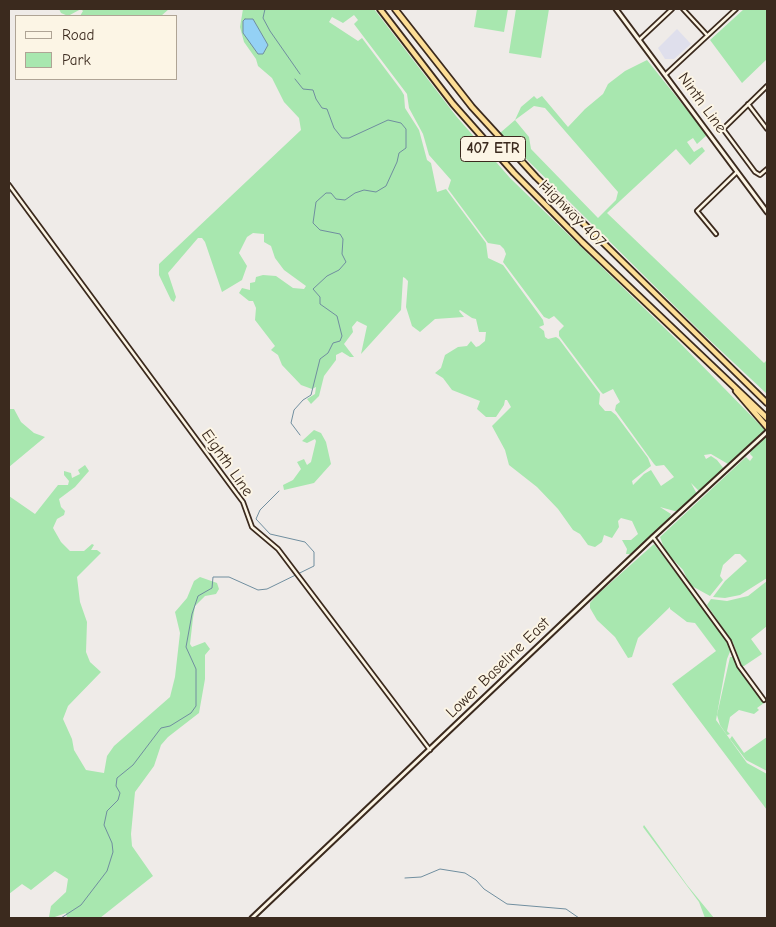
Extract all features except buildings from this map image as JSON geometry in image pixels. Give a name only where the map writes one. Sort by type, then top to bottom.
[{"type":"highway","name":"Highway 407","points":[[380,9],[453,104],[514,173],[588,248],[767,418]]},
{"type":"highway","name":"Highway 407","points":[[395,9],[461,93],[510,150],[579,222],[767,403]]},
{"type":"highway","points":[[734,388],[767,427]]},
{"type":"main road","name":"Ninth Line","points":[[617,9],[767,212]]},
{"type":"main road","name":"Lower Baseline East","points":[[252,918],[653,537],[767,432]]},
{"type":"street","points":[[639,40],[672,9]]},
{"type":"street","points":[[683,9],[707,36]]},
{"type":"street","points":[[729,9],[732,12]]},
{"type":"street","points":[[665,75],[736,9]]},
{"type":"street","points":[[767,86],[725,126],[724,132],[758,175],[767,169]]},
{"type":"street","points":[[748,104],[767,129]]},
{"type":"street","points":[[716,234],[698,214],[698,208],[737,172]]},
{"type":"street","name":"Eighth Line","points":[[9,185],[234,490],[242,502],[252,527],[273,544],[296,571],[430,750]]},
{"type":"street","points":[[653,537],[730,641],[739,666],[764,700]]},
{"type":"shaded area","points":[[677,29],[691,44],[674,59],[665,59],[658,48]]},
{"type":"green space","points":[[59,9],[81,9],[70,15],[61,13]]},
{"type":"green space","points":[[81,9],[169,9],[162,15],[81,15],[83,11]]},
{"type":"green space","points":[[243,9],[374,9],[456,116],[510,178],[679,342],[765,430],[728,464],[711,454],[704,455],[706,459],[711,456],[717,460],[724,469],[700,492],[691,483],[697,494],[678,512],[660,507],[671,514],[668,521],[657,529],[648,541],[631,554],[626,554],[627,549],[622,540],[631,540],[638,534],[632,521],[621,518],[618,521],[619,527],[612,538],[604,535],[602,542],[595,547],[588,545],[537,487],[509,465],[505,450],[492,426],[511,407],[507,400],[505,400],[496,417],[486,417],[477,409],[480,401],[452,390],[443,378],[435,373],[441,368],[445,355],[458,347],[467,346],[471,341],[476,347],[479,346],[485,341],[486,332],[479,332],[476,319],[460,310],[464,317],[435,319],[420,332],[412,326],[406,307],[408,281],[405,278],[403,277],[401,310],[361,354],[367,326],[357,321],[352,327],[353,332],[344,344],[354,357],[350,357],[342,352],[336,355],[336,360],[324,376],[319,396],[311,404],[307,399],[315,394],[316,387],[312,389],[301,385],[282,365],[278,355],[271,350],[275,346],[255,320],[256,308],[253,301],[249,301],[239,293],[242,288],[250,290],[250,283],[255,282],[256,277],[263,275],[276,276],[293,288],[304,289],[306,286],[284,270],[275,258],[271,246],[264,242],[264,234],[253,233],[247,237],[239,253],[247,266],[242,280],[222,292],[205,242],[202,238],[198,238],[168,273],[176,297],[174,302],[171,300],[159,275],[159,264],[301,130],[299,118],[284,102],[272,78],[258,66],[256,59],[244,42],[240,27]],"holes":[[[354,15],[358,20],[354,24],[407,94],[409,108],[423,134],[429,155],[451,180],[448,189],[488,243],[500,245],[504,249],[506,254],[503,262],[544,317],[549,319],[554,316],[564,326],[559,331],[559,336],[601,392],[603,394],[613,389],[620,402],[616,405],[615,410],[654,464],[656,466],[664,465],[674,477],[661,486],[651,470],[633,485],[632,481],[651,466],[648,458],[616,415],[611,411],[605,411],[599,404],[600,394],[559,339],[556,337],[548,339],[545,337],[544,331],[539,327],[544,325],[543,320],[503,265],[488,258],[486,243],[446,189],[437,192],[431,163],[427,160],[419,130],[405,108],[404,95],[401,90],[362,38],[358,41],[329,22],[332,17],[343,23]]]},
{"type":"green space","points":[[477,9],[508,9],[504,32],[474,27]]},
{"type":"green space","points":[[516,9],[549,9],[541,58],[509,53]]},
{"type":"green space","points":[[744,9],[767,9],[767,59],[742,83],[710,40]]},
{"type":"green space","points":[[647,60],[707,135],[697,144],[693,138],[687,142],[694,152],[702,147],[705,151],[690,165],[676,149],[607,213],[764,363],[767,360],[767,394],[702,333],[500,133],[515,120],[521,107],[534,96],[537,99],[542,96],[568,127],[603,94],[608,84],[625,71]],"holes":[[[534,106],[545,108],[618,192],[616,200],[598,218],[531,149],[529,137],[515,120]]]},
{"type":"green space","points":[[9,409],[14,409],[21,422],[34,433],[45,437],[9,467]]},
{"type":"green space","points":[[314,430],[321,433],[326,442],[331,464],[314,483],[284,490],[283,485],[293,480],[301,469],[297,462],[304,459],[307,465],[311,462],[316,441],[315,439],[307,443],[302,441]]},
{"type":"green space","points":[[767,436],[767,578],[740,595],[725,598],[713,597],[725,581],[747,561],[740,554],[735,554],[723,565],[720,576],[723,580],[710,596],[690,585],[683,570],[665,551],[660,537],[746,457],[750,461],[753,457],[750,454],[751,450]]},
{"type":"green space","points":[[85,465],[89,471],[75,487],[59,499],[61,507],[65,511],[64,515],[57,519],[53,528],[61,542],[70,551],[84,551],[92,544],[94,545],[91,550],[97,550],[101,553],[77,577],[80,602],[87,622],[86,652],[90,662],[101,672],[68,706],[63,719],[72,739],[74,750],[86,770],[104,773],[107,756],[114,746],[170,697],[175,677],[180,633],[175,612],[187,598],[194,581],[200,577],[217,583],[219,589],[216,594],[205,596],[195,606],[193,618],[190,644],[192,647],[205,642],[210,649],[205,655],[205,679],[199,713],[168,737],[161,745],[154,766],[135,792],[131,834],[132,846],[153,876],[100,918],[67,918],[66,913],[52,918],[49,917],[51,906],[66,892],[68,879],[55,871],[31,890],[22,884],[9,894],[9,496],[35,514],[58,485],[68,485],[69,481],[64,475],[64,471],[71,473],[72,478],[80,474],[78,470]]},
{"type":"green space","points":[[654,544],[730,644],[731,649],[727,659],[716,720],[747,763],[767,774],[767,810],[672,684],[716,651],[695,623],[687,622],[670,607],[638,638],[632,657],[628,658],[615,637],[597,620],[590,608],[590,603],[598,594]]},
{"type":"green space","points":[[767,581],[767,626],[751,639],[762,654],[742,666],[733,643],[707,605],[711,599],[727,601],[748,596]]},
{"type":"green space","points":[[730,657],[734,657],[740,671],[764,703],[757,708],[759,710],[754,714],[739,710],[730,717],[727,731],[730,734],[727,735],[720,725],[717,715]]},
{"type":"green space","points":[[732,736],[744,753],[767,737],[767,771],[746,760],[730,739]]},
{"type":"green space","points":[[644,825],[687,885],[714,918],[705,918],[699,902],[643,827]]},
{"type":"water","points":[[245,19],[253,19],[268,45],[263,54],[258,54],[243,33],[243,21]]},
{"type":"waterway","points":[[265,9],[263,18],[300,74]]},
{"type":"waterway","points":[[295,79],[303,89],[313,90],[322,108],[327,109],[334,128],[342,138],[349,138],[388,120],[401,123],[406,129],[406,148],[399,153],[386,186],[376,192],[364,190],[355,193],[345,200],[336,199],[331,193],[326,193],[316,202],[313,223],[320,230],[340,234],[343,239],[342,254],[346,262],[339,270],[327,276],[313,289],[320,297],[320,304],[337,316],[342,336],[340,341],[333,343],[328,353],[320,359],[311,395],[303,400],[294,410],[291,423],[300,435]]},
{"type":"waterway","points":[[61,918],[81,905],[107,871],[113,852],[112,843],[104,825],[107,811],[118,800],[120,793],[116,786],[117,778],[133,765],[161,728],[170,726],[191,713],[196,706],[196,669],[186,647],[192,614],[198,596],[212,588],[213,577],[229,577],[258,590],[267,589],[314,566],[314,552],[305,542],[270,534],[256,519],[260,510],[279,491]]},
{"type":"waterway","points":[[405,878],[421,877],[440,869],[465,873],[476,880],[484,889],[507,904],[566,909],[579,918]]}]
